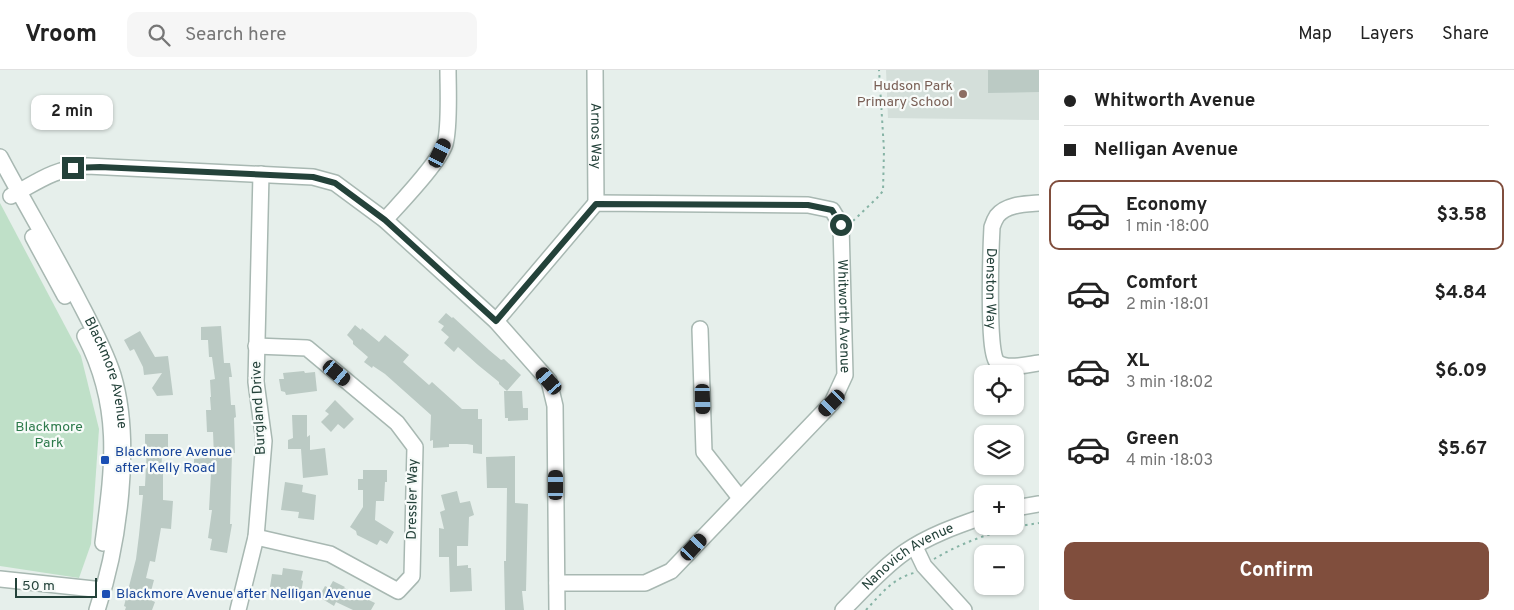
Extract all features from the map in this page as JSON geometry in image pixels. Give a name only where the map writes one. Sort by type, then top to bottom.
[{"type":"street","points":[[385,220],[434,162],[445,144],[447,132],[448,70]]},
{"type":"street","name":"Arnos Way","points":[[595,70],[596,204]]},
{"type":"street","name":"Blackmore Avenue","points":[[0,157],[15,194]]},
{"type":"street","points":[[15,194],[49,174],[73,168],[100,167],[313,177],[335,183],[385,220],[496,321],[549,381],[555,406],[557,610]]},
{"type":"street","name":"Burgland Drive","points":[[238,610],[256,537],[264,441],[256,382],[261,174]]},
{"type":"street","name":"Blackmore Avenue","points":[[0,178],[15,194],[60,264],[100,343],[113,376],[118,397],[123,448],[121,481],[112,546],[99,590],[97,610]]},
{"type":"street","name":"Denston Way","points":[[1039,203],[1016,206],[1004,210],[997,216],[992,228],[991,293],[992,354],[996,362],[1005,366],[1039,363]]},
{"type":"street","points":[[496,321],[596,204],[808,205],[832,210],[841,225]]},
{"type":"street","name":"Whitworth Avenue","points":[[557,583],[645,583],[671,571],[832,403],[845,374],[841,225]]},
{"type":"street","points":[[700,329],[704,452],[740,498]]},
{"type":"street","name":"Dressler Way","points":[[256,346],[307,348],[397,422],[414,446],[412,576],[398,591],[330,554],[256,537]]},
{"type":"street","points":[[1024,506],[1039,504]]},
{"type":"street","points":[[1024,516],[1039,514]]},
{"type":"street","name":"Nanovich Avenue","points":[[842,610],[895,560],[919,556],[959,525],[974,520]]},
{"type":"street","name":"Nanovich Avenue","points":[[857,610],[895,571],[950,539],[974,530]]},
{"type":"street","points":[[919,556],[964,610]]},
{"type":"street","points":[[0,579],[99,590]]},
{"type":"street","name":"Blackmore Avenue","points":[[87,610],[99,590]]},
{"type":"path","points":[[841,225],[853,221],[883,191],[884,150],[879,70]]},
{"type":"path","points":[[866,610],[895,581],[903,576],[918,572],[919,556],[949,550],[1004,529],[1039,523]]},
{"type":"shaded area","name":"Hudson Park Primary School","points":[[886,70],[1039,70],[1039,120],[888,118]]},
{"type":"green space","name":"Blackmore Park","points":[[0,203],[81,356],[99,429],[91,544],[79,578],[0,566]]},
{"type":"building","points":[[988,70],[1039,70],[1039,92],[988,93]]},
{"type":"building","points":[[446,313],[453,317],[501,360],[504,359],[521,375],[507,391],[458,347],[454,352],[444,343],[449,337],[441,330],[444,326],[438,322]]},
{"type":"building","points":[[355,325],[361,330],[362,328],[379,342],[385,335],[409,355],[403,362],[429,385],[432,382],[462,409],[478,409],[478,419],[482,419],[482,454],[473,453],[473,445],[467,444],[449,444],[449,447],[433,448],[433,440],[430,441],[431,415],[385,374],[364,362],[368,357],[353,344],[353,341],[347,335]]},
{"type":"building","points":[[221,326],[224,363],[230,363],[232,377],[229,377],[231,405],[235,405],[236,417],[234,418],[235,453],[232,453],[230,524],[232,524],[227,553],[210,550],[212,539],[208,538],[212,510],[209,510],[211,473],[208,473],[208,468],[194,468],[194,459],[214,457],[213,432],[207,432],[206,410],[211,410],[210,380],[215,379],[212,357],[209,357],[208,340],[201,340],[201,327]]},
{"type":"building","points":[[140,331],[155,357],[168,356],[173,395],[157,396],[152,388],[162,373],[144,375],[143,367],[134,349],[130,351],[124,340]]},
{"type":"building","points":[[304,371],[305,373],[315,372],[317,391],[286,395],[285,392],[281,391],[279,379],[284,379],[283,373]]},
{"type":"building","points":[[504,391],[522,391],[523,408],[528,408],[528,420],[508,421],[508,418],[505,418]]},
{"type":"building","points":[[335,400],[354,419],[344,429],[338,424],[331,432],[321,422],[329,414],[325,411]]},
{"type":"building","points":[[292,415],[307,415],[307,437],[310,435],[310,450],[325,448],[328,475],[303,478],[301,449],[288,449],[288,440],[293,438]]},
{"type":"building","points":[[145,434],[168,434],[168,456],[162,455],[161,474],[163,474],[163,500],[173,501],[171,529],[161,528],[155,562],[150,561],[146,578],[154,580],[149,599],[155,602],[152,610],[125,610],[126,607],[124,606],[136,559],[139,535],[143,495],[139,495],[139,486],[145,486],[147,447],[145,447]]},
{"type":"building","points":[[515,456],[515,503],[528,504],[526,591],[522,591],[524,610],[505,610],[504,561],[506,561],[507,488],[487,488],[486,457]]},
{"type":"building","points":[[363,470],[387,470],[384,501],[376,501],[375,520],[394,532],[387,544],[380,540],[377,545],[357,535],[356,531],[350,527],[363,507],[363,490],[358,490],[358,479],[363,479]]},
{"type":"building","points":[[285,482],[303,485],[302,492],[316,495],[314,520],[298,518],[299,512],[281,510]]},
{"type":"building","points":[[457,491],[460,503],[470,501],[474,515],[469,517],[468,546],[457,546],[457,566],[468,565],[468,568],[471,568],[472,591],[450,592],[449,557],[439,557],[439,528],[444,529],[440,512],[445,510],[441,495]]},
{"type":"building","points":[[283,568],[303,571],[301,593],[299,593],[298,598],[269,593],[272,574],[282,575]]},
{"type":"building","points":[[333,581],[375,603],[371,610],[353,610],[336,602],[334,606],[319,597],[325,586],[329,588]]},
{"type":"place","name":"Hudson Park Primary School","points":[[963,94]]},
{"type":"place","name":"Blackmore Avenue after Kelly Road","points":[[105,460]]},
{"type":"place","name":"Blackmore Avenue after Nelligan Avenue","points":[[106,594]]},
{"type":"route","points":[[73,168],[87,166],[313,177],[335,183],[385,220],[496,321],[596,204],[808,205],[832,210],[841,225]]}]
